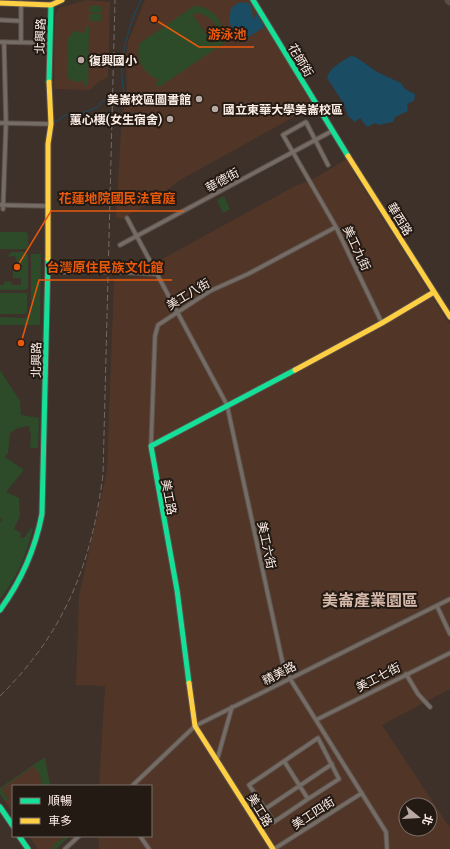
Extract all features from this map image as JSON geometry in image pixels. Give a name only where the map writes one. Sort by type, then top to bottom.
[{"type":"street","points":[[0,3],[50,5],[62,0]]},
{"type":"street","name":"花師街","points":[[253,0],[332,131]]},
{"type":"street","points":[[21,3],[21,42]]},
{"type":"street","name":"北興路","points":[[0,610],[15,590],[28,566],[35,546],[42,514],[48,272],[48,144],[51,124],[50,5]]},
{"type":"street","points":[[0,20],[21,21]]},
{"type":"street","points":[[47,206],[2,207],[6,123],[2,42],[50,43]]},
{"type":"street","name":"美工九街","points":[[316,140],[306,122],[283,135],[336,227],[382,323]]},
{"type":"street","points":[[0,123],[51,124]]},
{"type":"street","name":"華德街","points":[[120,245],[138,237],[332,131]]},
{"type":"street","name":"華西路","points":[[332,131],[450,317]]},
{"type":"street","points":[[316,140],[328,165]]},
{"type":"street","name":"美工六街","points":[[127,218],[227,406],[284,669],[288,679],[316,720],[386,832],[387,849]]},
{"type":"street","name":"美工八街","points":[[151,446],[155,336],[158,325],[210,291],[248,274],[336,227]]},
{"type":"street","points":[[48,272],[114,272],[157,274]]},
{"type":"street","points":[[151,446],[382,323],[434,292]]},
{"type":"street","name":"美工路","points":[[151,446],[153,466],[177,590],[196,726],[274,849]]},
{"type":"street","name":"精美路","points":[[133,785],[196,726],[450,599]]},
{"type":"street","points":[[437,606],[450,634]]},
{"type":"street","name":"美工七街","points":[[316,720],[450,653]]},
{"type":"street","points":[[406,674],[418,694],[430,707]]},
{"type":"street","points":[[217,760],[232,707]]},
{"type":"street","points":[[318,738],[332,764],[339,779],[274,822],[249,785],[318,738]]},
{"type":"street","points":[[284,762],[308,799]]},
{"type":"street","points":[[265,809],[332,764]]},
{"type":"street","name":"美工四街","points":[[274,849],[362,793]]},
{"type":"street","points":[[0,807],[12,825]]},
{"type":"street","points":[[20,837],[28,849]]},
{"type":"street","points":[[66,849],[78,837]]},
{"type":"street","points":[[141,837],[149,849]]},
{"type":"shaded area","name":"復興國小","points":[[87,0],[110,2],[108,77],[98,82],[90,90],[54,89],[55,16],[59,8]]},
{"type":"shaded area","name":"國立東華大學美崙校區","points":[[145,0],[249,0],[314,104],[285,122],[180,180],[148,204],[121,219],[116,217],[122,114],[127,101],[126,54],[128,42]]},
{"type":"shaded area","name":"美崙產業園區","points":[[347,159],[353,172],[450,325],[450,689],[382,725],[430,797],[398,797],[398,837],[438,837],[438,810],[450,828],[450,849],[99,849],[98,837],[152,837],[152,785],[99,785],[105,686],[76,685],[79,596],[107,471],[114,279],[153,276],[161,270],[157,262],[293,187],[313,179]]},
{"type":"shaded area","points":[[45,757],[50,785],[12,785],[12,812],[0,794],[0,788]]},
{"type":"shaded area","points":[[30,837],[69,837],[56,849],[38,849]]},
{"type":"green space","points":[[89,6],[101,6],[101,13],[89,12]]},
{"type":"green space","points":[[194,6],[206,8],[211,11],[219,20],[223,31],[223,37],[227,35],[230,39],[159,87],[155,83],[159,80],[145,70],[139,60],[138,49],[140,43]],"holes":[[[192,14],[202,14],[210,19],[217,29],[217,38],[213,44]]]},
{"type":"green space","points":[[89,14],[101,14],[101,21],[89,21]]},
{"type":"green space","points":[[86,27],[89,27],[88,85],[84,85],[84,79],[82,81],[75,82],[67,76],[68,39],[74,31],[85,33]]},
{"type":"green space","points":[[224,196],[230,209],[223,213],[217,200]]},
{"type":"green space","points":[[0,232],[26,232],[28,234],[28,247],[26,249],[0,249]]},
{"type":"green space","points":[[11,252],[25,252],[28,255],[28,288],[25,290],[0,290],[0,285],[4,285],[4,282],[10,281],[10,283],[12,282],[12,285],[21,285],[21,278],[13,278],[13,271],[18,272],[20,265],[19,262],[15,263],[17,262],[15,256],[7,257]]},
{"type":"green space","points":[[31,254],[41,254],[40,325],[0,325],[0,317],[25,318],[31,311]]},
{"type":"green space","points":[[0,293],[27,294],[27,312],[25,314],[0,314]]},
{"type":"green space","points":[[0,370],[20,401],[21,415],[39,418],[38,448],[30,448],[31,436],[29,426],[18,428],[10,433],[8,453],[5,457],[24,470],[6,492],[19,498],[20,516],[14,529],[21,533],[20,537],[24,538],[31,528],[33,529],[20,566],[0,599],[0,522],[2,520],[0,518]]},
{"type":"green space","points":[[45,757],[50,785],[42,785],[40,775],[34,766],[1,789],[8,799],[5,801],[0,794],[0,788]]},
{"type":"green space","points":[[65,837],[69,837],[56,849],[51,849],[54,847],[53,845]]},
{"type":"water","points":[[238,3],[249,3],[253,17],[256,19],[256,13],[263,24],[263,28],[243,40],[237,37],[229,22],[231,8]]},
{"type":"water","points":[[351,56],[356,57],[377,72],[401,83],[405,89],[415,94],[414,101],[407,104],[408,111],[395,117],[393,122],[378,125],[375,123],[367,127],[360,118],[355,122],[348,116],[344,104],[327,78],[328,74],[333,68]]},
{"type":"waterway","points":[[53,121],[57,121],[66,115],[80,114],[98,107],[102,101],[124,94],[122,80],[124,49],[131,23],[141,0]]},
{"type":"waterway","points":[[114,99],[116,103],[125,104],[124,94]]},
{"type":"railway","points":[[0,696],[23,672],[42,647],[72,594],[83,566],[98,506],[103,474],[115,0]]},
{"type":"traffic: fast","points":[[253,0],[348,156]]},
{"type":"traffic: fast","points":[[49,82],[51,5]]},
{"type":"traffic: fast","points":[[0,610],[8,599],[27,564],[36,540],[42,514],[48,259]]},
{"type":"traffic: fast","points":[[189,683],[177,590],[151,446],[295,370]]},
{"type":"traffic: fast","points":[[0,807],[12,825]]},
{"type":"traffic: fast","points":[[20,837],[28,849]]},
{"type":"traffic: slow","points":[[0,3],[51,5],[62,0]]},
{"type":"traffic: slow","points":[[48,259],[48,144],[51,124],[49,82]]},
{"type":"traffic: slow","points":[[348,156],[450,317]]},
{"type":"traffic: slow","points":[[295,370],[382,323],[434,292]]},
{"type":"traffic: slow","points":[[189,683],[195,726],[273,849]]},
{"type":"place","name":"游泳池","points":[[154,19]]},
{"type":"place","name":"復興國小","points":[[81,60]]},
{"type":"place","name":"美崙校區圖書館","points":[[199,99]]},
{"type":"place","name":"國立東華大學美崙校區","points":[[215,109]]},
{"type":"place","name":"蕙心樓(女生宿舍)","points":[[170,119]]},
{"type":"place","name":"花蓮地院國民法官庭","points":[[17,267]]},
{"type":"place","name":"台灣原住民族文化館","points":[[21,343]]},
{"type":"district","name":"美崙產業園區","points":[[370,600]]}]
